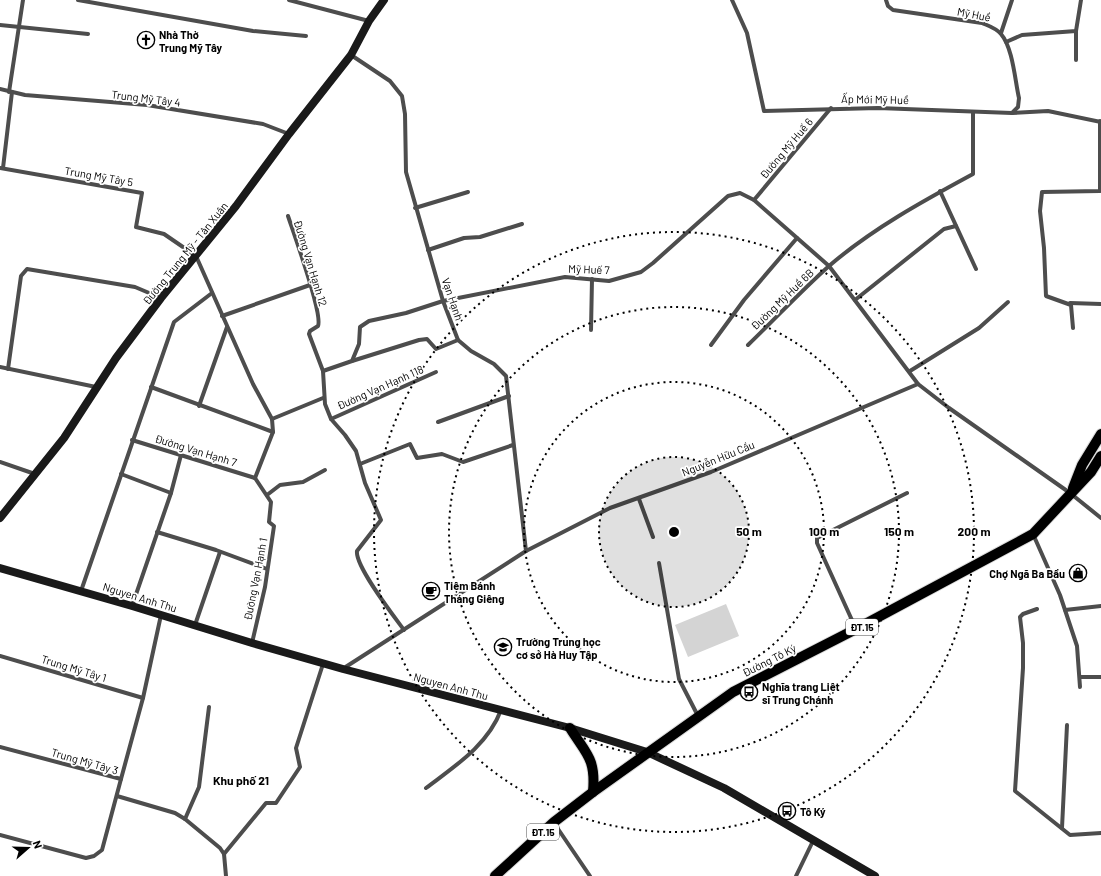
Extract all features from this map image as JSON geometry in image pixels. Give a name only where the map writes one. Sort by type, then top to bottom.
[{"type":"main road","name":"Đường Trung Mỹ - Tân Xuân","points":[[0,518],[64,438],[96,387],[161,298],[236,206],[289,134],[351,55],[370,21],[384,0]]},
{"type":"main road","name":"Đường Tô Ký","points":[[1070,493],[1082,465],[1101,434]]},
{"type":"main road","name":"Đường Tô Ký","points":[[495,876],[554,822],[647,752],[733,692],[856,630],[1033,534],[1091,472],[1101,456]]},
{"type":"main road","name":"Nguyen Anh Thu","points":[[0,568],[343,669],[570,728],[647,752],[724,788],[875,876]]},
{"type":"main road","points":[[570,728],[582,743],[594,769],[593,792]]},
{"type":"street","points":[[1,168],[23,0]]},
{"type":"street","points":[[78,0],[253,31],[306,36]]},
{"type":"street","points":[[289,0],[370,21]]},
{"type":"street","name":"Ấp Mới Mỹ Huề","points":[[732,0],[747,33],[764,111],[831,108],[878,108],[1012,113],[1048,111],[1100,122]]},
{"type":"street","name":"Mỹ Huề","points":[[886,0],[888,6],[893,10],[982,23],[992,26],[1001,33],[1006,42],[1019,98],[1018,107],[1012,113]]},
{"type":"street","points":[[1001,33],[1012,0]]},
{"type":"street","points":[[1076,60],[1076,31],[1081,0]]},
{"type":"street","points":[[0,25],[88,34]]},
{"type":"street","points":[[1006,42],[1022,35],[1076,31]]},
{"type":"street","name":"Vạn Hạnh","points":[[351,55],[390,81],[402,96],[405,114],[406,172],[415,208],[443,301],[458,340]]},
{"type":"street","name":"Trung Mỹ Tây 4","points":[[0,90],[25,95],[147,105],[263,124],[289,134]]},
{"type":"street","name":"Đường Mỹ Huế 6","points":[[754,200],[831,108]]},
{"type":"street","name":"Đường Mỹ Huề 6B","points":[[748,345],[829,266],[889,223],[940,191],[973,174],[973,112]]},
{"type":"street","points":[[1100,122],[1100,191],[1042,192],[1040,210],[1046,296],[1070,303],[1101,304]]},
{"type":"street","name":"Trung Mỹ Tây 5","points":[[1,168],[142,193],[136,226],[164,234],[196,256]]},
{"type":"street","points":[[940,191],[976,269]]},
{"type":"street","points":[[415,208],[468,192]]},
{"type":"street","name":"Mỹ Huế 7","points":[[352,361],[359,344],[360,327],[369,321],[406,313],[443,301],[565,277],[609,281],[641,272],[728,196],[740,193],[754,200]]},
{"type":"street","points":[[754,200],[829,266],[910,371],[918,384],[948,408],[1070,493],[1101,518]]},
{"type":"street","name":"Đường Vạn Hạnh 12","points":[[288,216],[310,285],[319,324],[310,331],[309,334],[323,371],[323,398],[331,418],[352,445],[360,464],[365,483],[381,520],[357,551],[357,559],[379,595],[404,630]]},
{"type":"street","points":[[428,250],[464,238],[480,237],[522,224]]},
{"type":"street","points":[[855,300],[944,229],[956,226]]},
{"type":"street","points":[[711,345],[744,300],[797,238]]},
{"type":"street","points":[[196,256],[227,327],[272,419],[273,432],[255,478]]},
{"type":"street","points":[[8,369],[21,276],[27,269],[135,287],[161,298]]},
{"type":"street","points":[[591,330],[592,279]]},
{"type":"street","points":[[222,316],[310,285]]},
{"type":"street","points":[[81,591],[120,474],[174,322],[212,293]]},
{"type":"street","points":[[910,371],[979,328],[1008,302]]},
{"type":"street","points":[[1070,303],[1072,307],[1073,328]]},
{"type":"street","points":[[199,406],[227,327]]},
{"type":"street","points":[[323,371],[427,339],[436,349],[458,340],[503,372],[508,383],[513,444],[526,551]]},
{"type":"street","points":[[0,367],[96,387]]},
{"type":"street","name":"Đường Vạn Hạnh 118","points":[[331,418],[436,372]]},
{"type":"street","name":"Nguyễn Hữu Cầu","points":[[343,669],[526,551],[610,508],[639,499],[711,472],[918,384]]},
{"type":"street","points":[[151,386],[199,406],[273,432]]},
{"type":"street","points":[[438,422],[509,396]]},
{"type":"street","points":[[272,419],[323,398]]},
{"type":"street","name":"Đường Vạn Hạnh 7","points":[[132,440],[255,478]]},
{"type":"street","points":[[360,464],[410,444],[417,458],[442,454],[463,462],[513,444]]},
{"type":"street","points":[[132,606],[171,493],[181,455]]},
{"type":"street","points":[[0,462],[35,474]]},
{"type":"street","points":[[266,495],[280,485],[303,482],[324,470]]},
{"type":"street","points":[[120,474],[171,493]]},
{"type":"street","name":"Đường Vạn Hạnh 1","points":[[252,643],[274,526],[269,522],[272,502],[255,478]]},
{"type":"street","points":[[856,630],[817,543],[818,538],[907,492]]},
{"type":"street","points":[[639,499],[653,537]]},
{"type":"street","points":[[158,532],[267,569]]},
{"type":"street","points":[[1033,534],[1065,610],[1078,653],[1080,687]]},
{"type":"street","points":[[194,625],[220,552]]},
{"type":"street","points":[[659,563],[679,679],[698,716]]},
{"type":"street","points":[[1065,610],[1101,606]]},
{"type":"street","points":[[1037,609],[1020,617],[1023,643],[1023,668],[1015,791],[1070,835],[1101,833]]},
{"type":"street","points":[[121,779],[143,698],[162,615]]},
{"type":"street","name":"Trung Mỹ Tây 1","points":[[0,656],[143,698]]},
{"type":"street","points":[[224,854],[266,803],[276,802],[281,797],[300,767],[296,748],[323,663]]},
{"type":"street","points":[[1080,677],[1101,677]]},
{"type":"street","points":[[185,819],[199,788],[209,707]]},
{"type":"street","points":[[426,788],[479,746],[495,726],[502,710]]},
{"type":"street","points":[[1062,828],[1067,725]]},
{"type":"street","name":"Trung Mỹ Tây 3","points":[[0,747],[121,779],[102,850],[94,856],[86,858],[0,835]]},
{"type":"street","points":[[117,796],[175,813],[185,819],[220,848],[224,854],[226,876]]},
{"type":"street","points":[[554,822],[590,876]]},
{"type":"street","points":[[796,876],[813,841]]},
{"type":"shaded area","points":[[726,604],[739,636],[688,657],[675,625]]},
{"type":"place","name":"Nhà Thờ Trung Mỹ Tây","points":[[146,40]]},
{"type":"place","name":"Chợ Ngã Ba Bầu","points":[[1078,573]]},
{"type":"place","name":"Tiệm Bánh Tháng Giêng","points":[[431,591]]},
{"type":"place","name":"Trường Trung học cơ sở Hà Huy Tập","points":[[503,647]]},
{"type":"place","name":"Nghĩa trang Liệt sĩ Trung Chánh","points":[[749,692]]},
{"type":"place","name":"Tô Ký","points":[[787,811]]},
{"type":"district","name":"Khu phố 21","points":[[241,780]]}]
